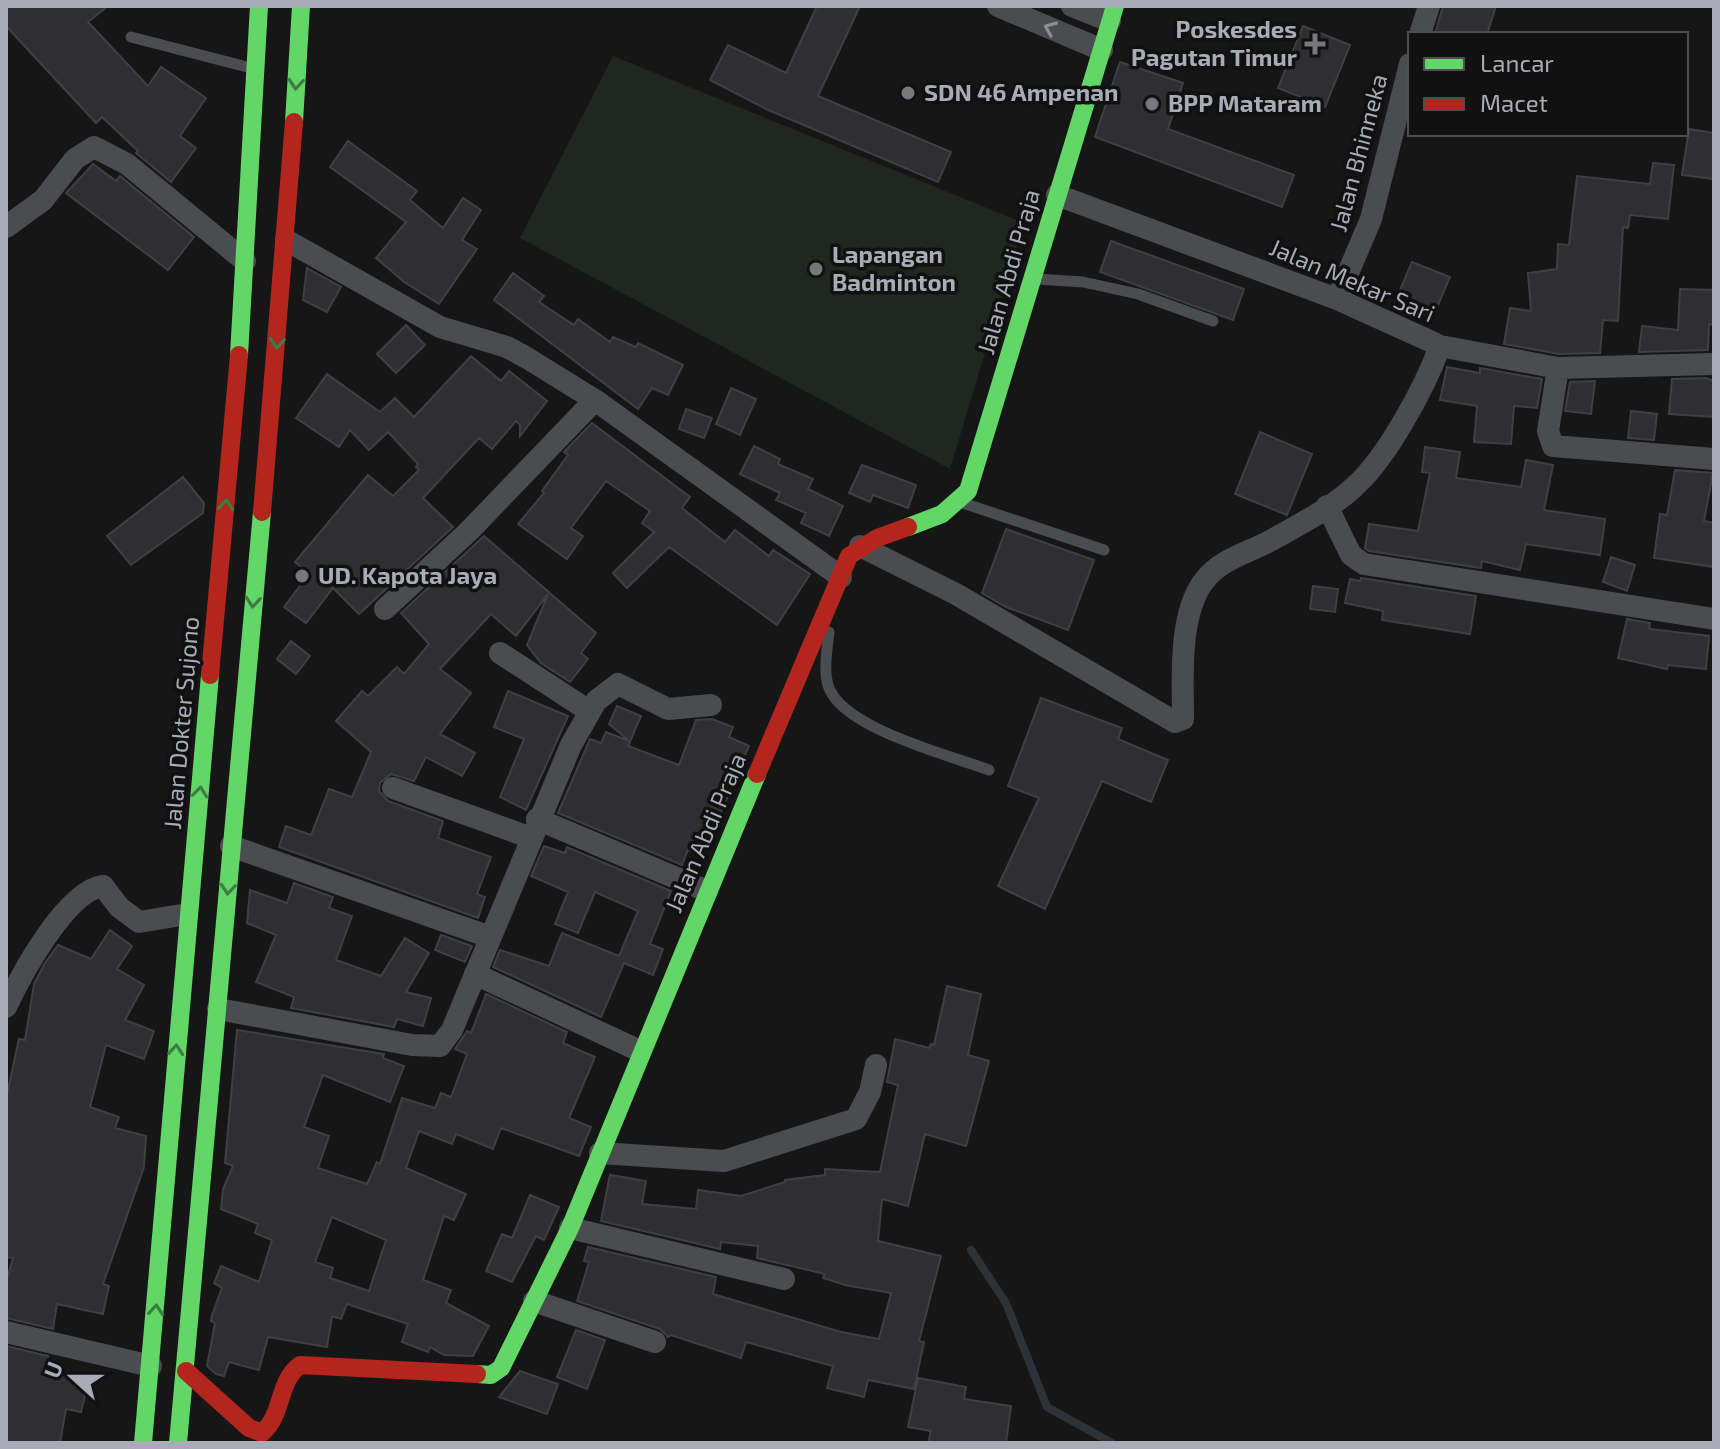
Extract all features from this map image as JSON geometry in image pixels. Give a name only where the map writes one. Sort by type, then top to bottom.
[{"type":"main road","name":"Jalan Dokter Sujono","points":[[143,1443],[187,914],[211,683],[245,261],[259,6]]},
{"type":"main road","points":[[178,1443],[286,240],[301,6]]},
{"type":"main road","name":"Jalan Abdi Praja","points":[[960,502],[970,487],[1113,14]]},
{"type":"main road","points":[[860,546],[868,540],[929,521],[960,502]]},
{"type":"main road","name":"Jalan Abdi Praja","points":[[186,1371],[249,1428],[262,1433],[273,1423],[290,1374],[300,1365],[491,1375],[501,1368],[570,1228],[640,1051],[849,556],[860,546]]},
{"type":"street","points":[[998,6],[1102,50]]},
{"type":"street","points":[[1072,6],[1113,14]]},
{"type":"street","points":[[1421,32],[1429,6]]},
{"type":"street","name":"Jalan Bhinneka","points":[[1337,299],[1371,219],[1408,72]]},
{"type":"street","points":[[6,227],[43,200],[75,159],[94,147],[127,164],[245,261]]},
{"type":"street","name":"Jalan Mekar Sari","points":[[860,546],[956,594],[1175,722],[1183,719],[1184,643],[1204,581],[1226,561],[1329,511],[1354,488],[1412,406],[1444,348],[1337,299],[1057,195]]},
{"type":"street","points":[[286,240],[440,327],[507,347],[595,400],[841,577]]},
{"type":"street","points":[[1444,348],[1558,368],[1714,364]]},
{"type":"street","points":[[1558,368],[1548,431],[1553,446],[1714,459]]},
{"type":"street","points":[[385,609],[469,531],[595,400]]},
{"type":"street","points":[[1329,511],[1351,555],[1364,564],[1714,619]]},
{"type":"street","points":[[500,653],[589,711]]},
{"type":"street","points":[[218,1009],[428,1048],[440,1046],[447,1039],[475,974],[533,828],[589,711],[612,686],[618,684],[668,709],[711,705]]},
{"type":"street","points":[[393,788],[533,828],[707,891]]},
{"type":"street","points":[[231,846],[490,937]]},
{"type":"street","points":[[6,1007],[23,969],[79,898],[92,888],[103,886],[119,907],[139,922],[187,914]]},
{"type":"street","points":[[475,974],[640,1051]]},
{"type":"street","points":[[600,1153],[724,1161],[770,1148],[856,1119],[870,1092],[876,1065]]},
{"type":"street","points":[[171,1106],[206,1116]]},
{"type":"street","points":[[570,1228],[784,1279]]},
{"type":"street","points":[[534,1301],[655,1342]]},
{"type":"street","points":[[6,1332],[151,1366]]},
{"type":"lane","points":[[131,37],[256,69]]},
{"type":"lane","points":[[1033,279],[1083,282],[1138,294],[1213,321]]},
{"type":"lane","points":[[960,502],[1104,550]]},
{"type":"lane","points":[[831,603],[828,687],[839,704],[876,728],[989,770]]},
{"type":"shaded area","points":[[613,56],[1024,223],[950,469],[520,238]]},
{"type":"building","points":[[6,6],[108,6],[88,22],[148,86],[161,67],[206,98],[180,136],[196,148],[171,182],[136,153],[138,151],[102,117],[96,123],[6,26]]},
{"type":"building","points":[[817,6],[860,6],[818,96],[951,152],[938,182],[766,109],[710,80],[728,45],[786,73]]},
{"type":"building","points":[[1443,6],[1496,6],[1488,32],[1436,32]]},
{"type":"building","points":[[1303,26],[1350,45],[1325,107],[1278,88]]},
{"type":"building","points":[[1120,62],[1183,83],[1168,129],[1294,175],[1282,207],[1095,137]]},
{"type":"building","points":[[1689,129],[1714,133],[1714,179],[1682,175]]},
{"type":"building","points":[[348,141],[417,191],[410,200],[443,228],[463,198],[481,210],[462,240],[477,249],[439,304],[404,282],[376,258],[406,222],[330,167]]},
{"type":"building","points":[[1653,163],[1674,165],[1668,219],[1630,215],[1628,228],[1623,227],[1618,321],[1603,320],[1600,353],[1559,354],[1504,344],[1510,308],[1531,311],[1528,273],[1557,269],[1558,244],[1569,245],[1577,176],[1650,184]]},
{"type":"building","points":[[93,164],[116,181],[120,176],[194,237],[168,270],[66,193]]},
{"type":"building","points":[[1111,241],[1244,289],[1233,320],[1100,272]]},
{"type":"building","points":[[1412,262],[1450,277],[1433,317],[1395,302]]},
{"type":"building","points":[[307,268],[341,287],[327,312],[303,300]]},
{"type":"building","points":[[513,273],[544,296],[539,302],[574,325],[578,319],[610,342],[613,337],[636,347],[638,343],[683,365],[668,395],[652,388],[638,409],[494,300]]},
{"type":"building","points":[[1680,289],[1714,290],[1714,325],[1709,324],[1708,350],[1639,352],[1642,326],[1678,330]]},
{"type":"building","points":[[406,325],[425,345],[396,373],[377,354]]},
{"type":"building","points":[[471,356],[501,381],[509,371],[547,401],[520,436],[520,425],[516,421],[492,449],[479,438],[423,498],[453,527],[359,614],[333,588],[306,623],[284,607],[309,574],[295,562],[368,475],[393,496],[419,470],[416,467],[418,464],[388,432],[369,450],[350,430],[339,447],[296,418],[327,374],[380,412],[395,398],[414,417]]},
{"type":"building","points":[[1447,367],[1480,373],[1480,368],[1542,379],[1537,408],[1514,406],[1511,444],[1474,442],[1477,406],[1440,400]]},
{"type":"building","points":[[1706,378],[1714,381],[1714,417],[1669,414],[1672,379]]},
{"type":"building","points":[[1595,381],[1591,414],[1565,411],[1570,382]]},
{"type":"building","points":[[731,388],[756,399],[740,435],[716,424]]},
{"type":"building","points":[[686,409],[712,418],[704,438],[679,429]]},
{"type":"building","points":[[1631,411],[1657,414],[1654,440],[1628,438]]},
{"type":"building","points":[[592,423],[690,497],[682,508],[725,542],[735,530],[769,556],[773,550],[810,574],[777,625],[669,547],[627,588],[613,573],[654,532],[642,523],[650,511],[606,481],[571,528],[583,536],[567,559],[518,524],[544,493],[542,491],[568,455],[564,452]]},
{"type":"building","points":[[1260,432],[1312,454],[1287,515],[1235,494]]},
{"type":"building","points":[[754,446],[780,459],[778,464],[813,479],[808,489],[843,506],[829,536],[801,523],[806,513],[776,500],[780,493],[740,474]]},
{"type":"building","points":[[1425,447],[1460,452],[1456,478],[1521,487],[1526,460],[1553,465],[1544,510],[1605,519],[1600,555],[1526,544],[1520,570],[1482,561],[1481,568],[1369,551],[1365,548],[1369,524],[1418,531],[1430,473],[1422,472]]},
{"type":"building","points":[[862,465],[916,485],[908,508],[873,495],[870,502],[849,493]]},
{"type":"building","points":[[1675,470],[1713,473],[1704,521],[1714,523],[1714,567],[1654,558],[1660,514],[1667,515]]},
{"type":"building","points":[[183,477],[204,503],[203,513],[131,565],[107,536]]},
{"type":"building","points":[[1006,529],[1094,560],[1068,630],[1006,607],[982,593]]},
{"type":"building","points":[[484,536],[596,633],[581,653],[588,659],[570,682],[541,663],[527,645],[548,594],[516,636],[491,614],[440,669],[471,693],[440,734],[475,753],[462,776],[426,757],[414,781],[391,774],[380,783],[379,791],[388,801],[443,821],[438,838],[491,857],[477,894],[485,897],[478,918],[279,847],[286,826],[311,835],[329,789],[352,797],[371,752],[336,721],[362,691],[368,696],[397,667],[404,674],[429,644],[401,613]]},
{"type":"building","points":[[1611,557],[1635,565],[1627,591],[1603,582]]},
{"type":"building","points":[[1361,578],[1476,596],[1470,634],[1382,620],[1383,611],[1345,603],[1350,579],[1360,581]]},
{"type":"building","points":[[1313,586],[1338,589],[1335,612],[1310,609]]},
{"type":"building","points":[[1627,619],[1650,623],[1649,629],[1709,636],[1706,669],[1668,665],[1667,669],[1618,658]]},
{"type":"building","points":[[291,641],[310,656],[296,674],[277,659]]},
{"type":"building","points":[[508,691],[568,716],[526,810],[500,797],[524,739],[494,727]]},
{"type":"building","points":[[1041,698],[1122,728],[1118,739],[1168,760],[1151,802],[1102,781],[1045,909],[998,886],[1039,798],[1008,786]]},
{"type":"building","points":[[617,706],[641,716],[628,746],[679,765],[696,720],[712,719],[733,727],[729,737],[749,746],[702,857],[688,850],[682,865],[558,813],[590,739],[601,743],[606,732],[629,741],[609,724]]},
{"type":"building","points":[[544,846],[565,853],[567,847],[671,891],[650,944],[663,949],[653,975],[624,963],[601,1017],[493,967],[500,950],[549,966],[562,933],[619,956],[638,911],[595,892],[578,933],[555,924],[568,892],[531,876]]},
{"type":"building","points":[[294,883],[333,897],[329,908],[352,916],[336,960],[381,976],[405,938],[429,953],[406,992],[431,998],[423,1026],[397,1019],[394,1027],[291,1008],[294,997],[256,982],[276,935],[247,923],[250,890],[287,903]]},
{"type":"building","points":[[110,930],[132,946],[117,969],[144,985],[125,1020],[154,1031],[144,1059],[106,1045],[90,1107],[119,1117],[115,1128],[146,1136],[144,1167],[103,1284],[109,1286],[103,1314],[57,1304],[53,1329],[6,1318],[6,1282],[13,1258],[6,1257],[6,1099],[19,1039],[25,1040],[34,984],[45,963],[58,945],[91,959]]},
{"type":"building","points":[[441,935],[472,946],[465,962],[435,950]]},
{"type":"building","points":[[947,986],[981,994],[968,1055],[989,1061],[966,1146],[925,1134],[908,1206],[882,1199],[878,1241],[941,1256],[919,1341],[924,1342],[914,1389],[868,1380],[864,1397],[827,1388],[833,1366],[746,1342],[741,1358],[671,1335],[668,1337],[660,1329],[577,1301],[589,1262],[584,1261],[588,1247],[716,1277],[713,1294],[841,1332],[879,1339],[891,1293],[845,1285],[823,1278],[825,1274],[757,1258],[758,1246],[721,1242],[720,1249],[601,1221],[609,1179],[610,1175],[646,1181],[642,1204],[696,1209],[698,1190],[741,1196],[785,1180],[825,1175],[825,1169],[880,1172],[898,1085],[887,1082],[895,1039],[929,1048],[931,1044],[934,1045]]},
{"type":"building","points":[[486,994],[567,1032],[563,1043],[595,1057],[569,1118],[591,1127],[579,1156],[501,1128],[493,1149],[456,1134],[452,1144],[419,1131],[406,1168],[466,1194],[454,1220],[444,1216],[423,1280],[451,1290],[446,1303],[489,1326],[473,1356],[444,1355],[430,1347],[428,1352],[402,1342],[408,1324],[347,1304],[341,1319],[332,1316],[327,1347],[268,1337],[259,1370],[229,1362],[224,1376],[216,1374],[207,1366],[215,1323],[211,1321],[212,1315],[222,1288],[214,1283],[221,1266],[259,1282],[272,1240],[255,1233],[258,1224],[221,1209],[223,1189],[233,1166],[225,1163],[237,1030],[384,1054],[383,1058],[404,1066],[390,1102],[323,1075],[304,1127],[329,1136],[318,1168],[367,1184],[377,1162],[380,1164],[402,1098],[435,1108],[441,1093],[451,1097],[467,1054],[455,1049],[467,1031],[471,1033]],"holes":[[[332,1217],[386,1240],[369,1291],[330,1278],[333,1268],[315,1262]]]},
{"type":"building","points":[[530,1195],[559,1207],[544,1240],[536,1236],[512,1282],[486,1271],[502,1234],[512,1238]]},
{"type":"building","points":[[576,1330],[605,1340],[587,1389],[557,1377]]},
{"type":"building","points":[[6,1346],[48,1356],[45,1370],[89,1380],[81,1412],[66,1409],[60,1443],[6,1443]]},
{"type":"building","points":[[520,1371],[558,1384],[547,1414],[499,1397]]},
{"type":"building","points":[[918,1378],[966,1387],[964,1399],[1011,1406],[1006,1443],[928,1443],[931,1431],[908,1427]]},
{"type":"waterway","points":[[971,1250],[1006,1303],[1047,1407],[1112,1443]]},
{"type":"traffic: fast","points":[[239,355],[259,6]]},
{"type":"traffic: fast","points":[[294,122],[301,6]]},
{"type":"traffic: fast","points":[[908,527],[942,514],[968,491],[1115,6]]},
{"type":"traffic: fast","points":[[178,1443],[262,512]]},
{"type":"traffic: fast","points":[[143,1443],[210,675]]},
{"type":"traffic: fast","points":[[477,1374],[491,1375],[501,1368],[570,1228],[757,774]]},
{"type":"traffic: jam","points":[[262,512],[294,122]]},
{"type":"traffic: jam","points":[[210,675],[239,355]]},
{"type":"traffic: jam","points":[[757,774],[849,556],[877,538],[908,527]]},
{"type":"traffic: jam","points":[[186,1371],[249,1428],[262,1433],[274,1417],[287,1380],[300,1365],[477,1374]]},
{"type":"place","name":"Poskesdes Pagutan Timur","points":[[1315,44]]},
{"type":"place","name":"SDN 46 Ampenan","points":[[908,93]]},
{"type":"place","name":"BPP Mataram","points":[[1152,104]]},
{"type":"place","name":"Lapangan Badminton","points":[[816,269]]},
{"type":"place","name":"UD. Kapota Jaya","points":[[302,576]]}]
